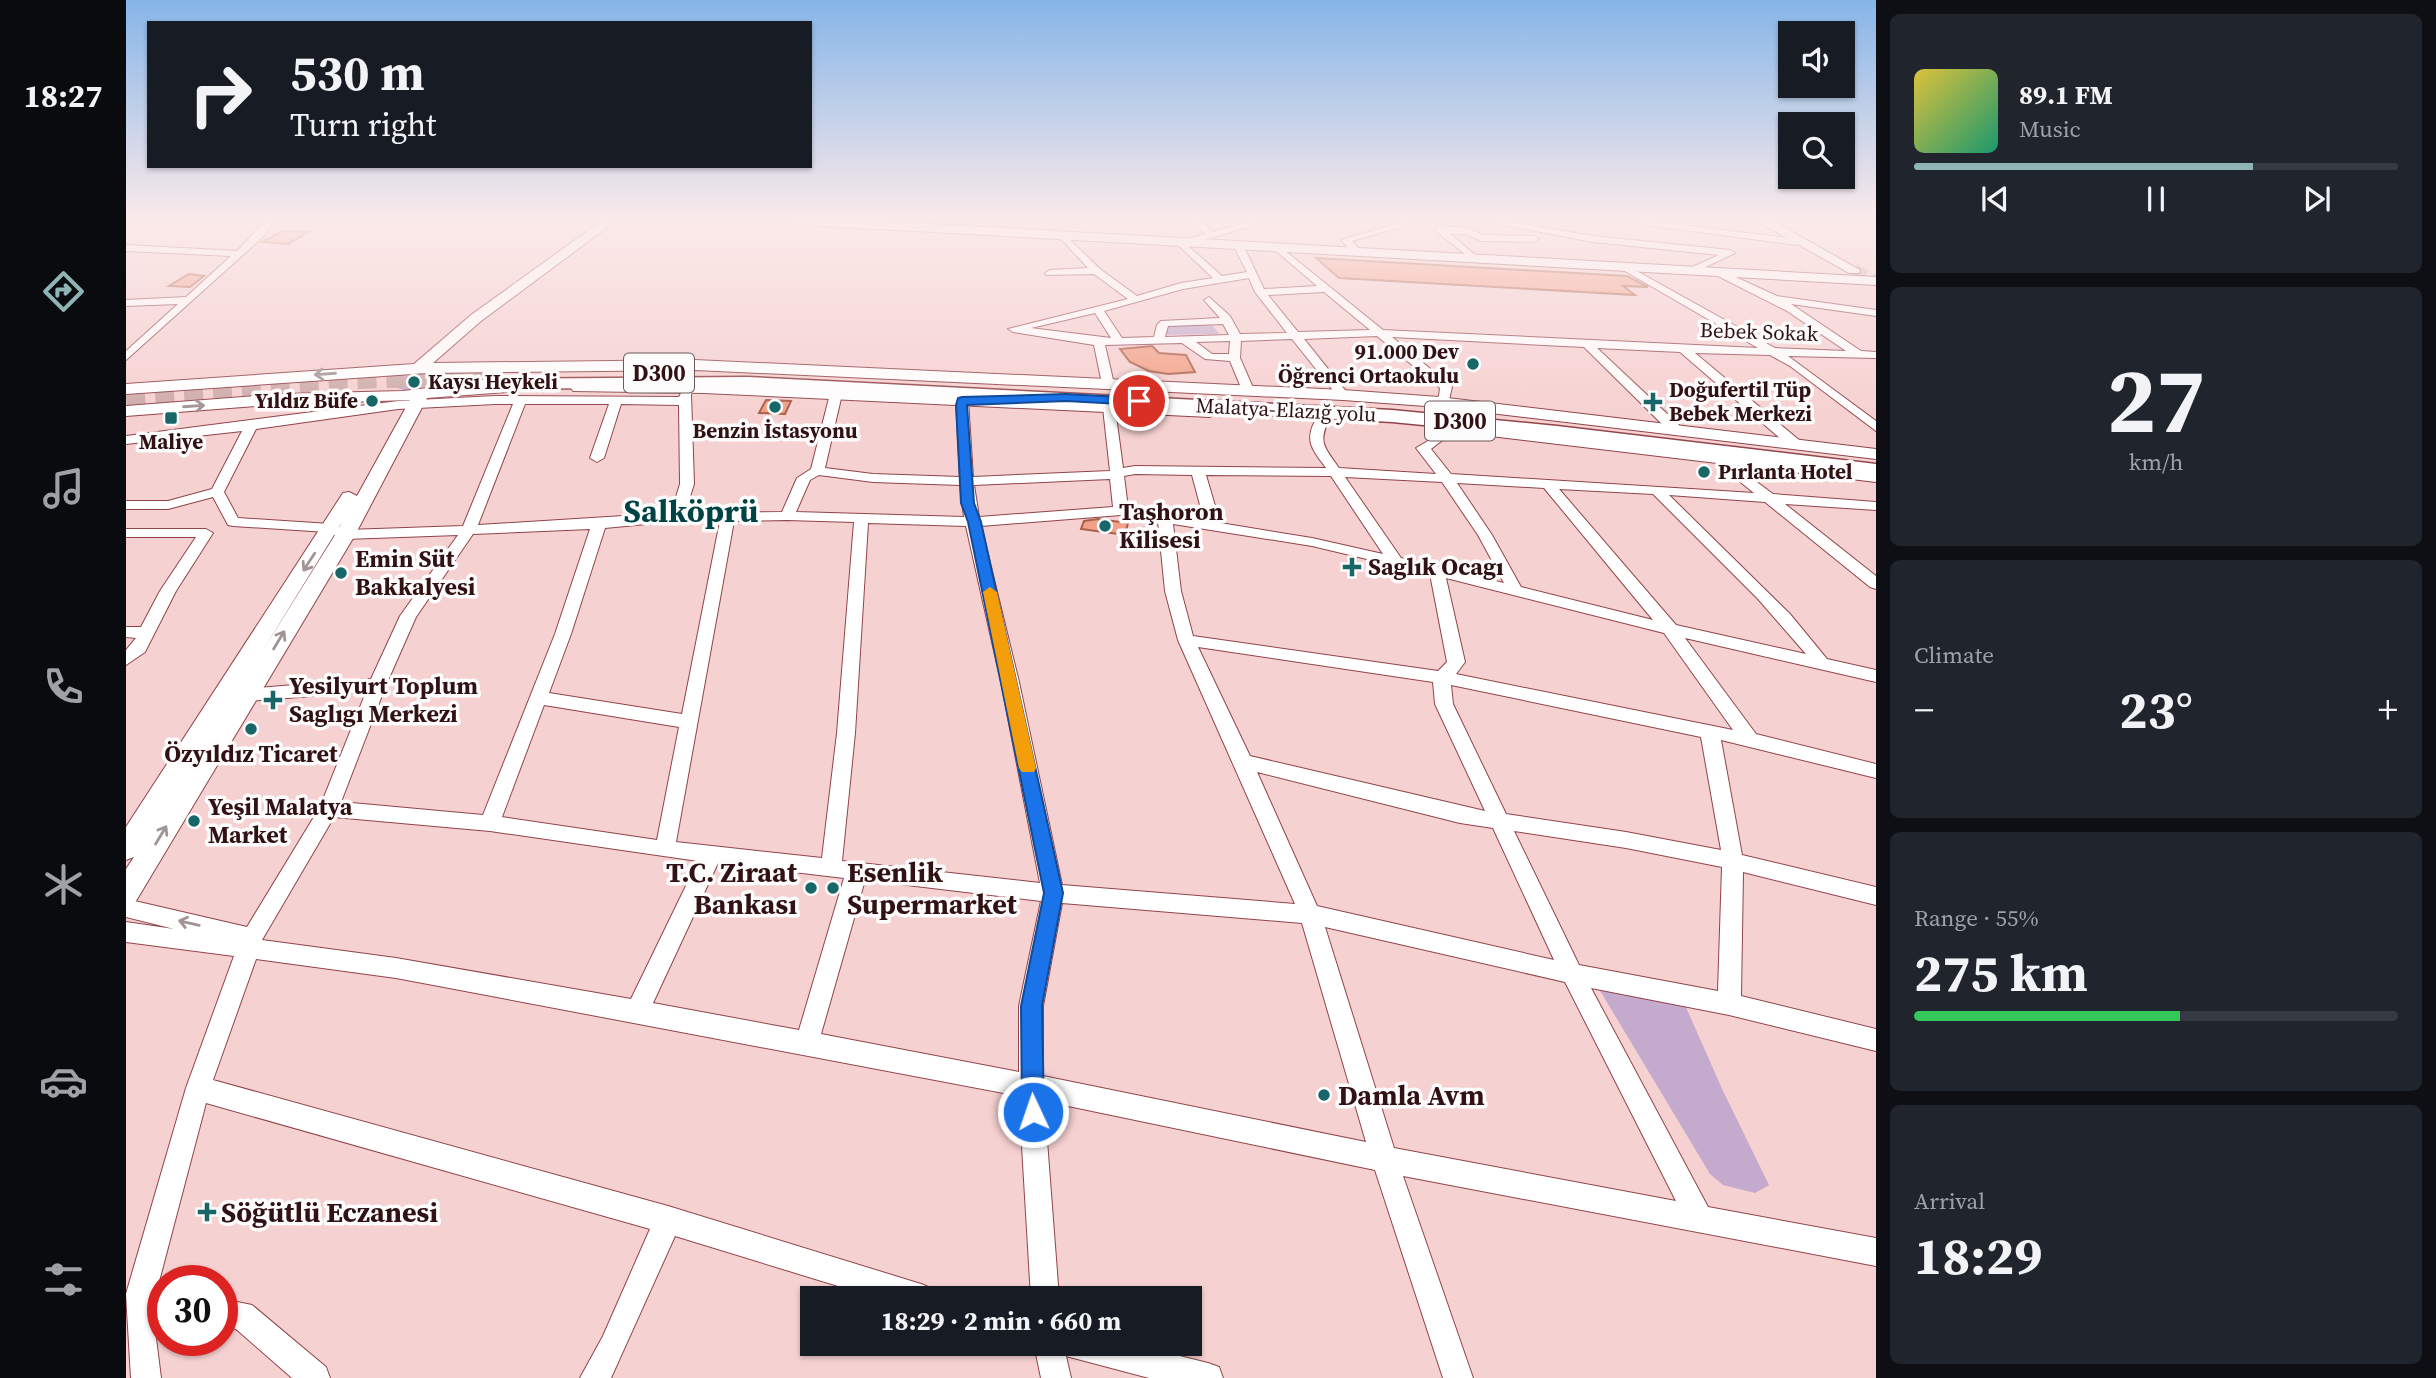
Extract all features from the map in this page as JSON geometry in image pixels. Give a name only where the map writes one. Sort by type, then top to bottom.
[{"type":"highway","name":"D300","points":[[486,379],[736,375],[978,396],[1336,402],[1569,424],[1876,461]]},
{"type":"highway","name":"Malatya-Elazığ yolu","points":[[486,379],[1071,390],[1509,427],[1852,467],[1876,474]]},
{"type":"highway","points":[[978,396],[1071,390]]},
{"type":"main road","points":[[408,398],[385,389],[389,380],[418,369],[475,318],[522,284]]},
{"type":"main road","points":[[438,369],[465,334],[527,284]]},
{"type":"main road","points":[[126,893],[246,695],[338,532],[408,398],[447,382],[448,373],[438,369]]},
{"type":"main road","points":[[126,389],[354,372],[438,369],[486,379],[687,395],[978,396],[1109,408],[1324,416],[1451,426],[1609,446],[1876,474]]},
{"type":"main road","points":[[330,397],[359,390],[370,383],[371,378],[354,372]]},
{"type":"main road","points":[[126,411],[330,397],[408,398],[486,379]]},
{"type":"main road","points":[[1071,390],[1108,384],[1343,394],[1674,428],[1876,454]]},
{"type":"main road","points":[[1496,409],[1569,424]]},
{"type":"main road","points":[[1509,427],[1609,446]]},
{"type":"main road","points":[[126,849],[338,532]]},
{"type":"street","points":[[126,357],[205,284]]},
{"type":"street","points":[[1114,284],[1136,300]]},
{"type":"street","points":[[1118,340],[1097,308],[1189,284]]},
{"type":"street","points":[[1257,284],[1260,292],[1343,394]]},
{"type":"street","points":[[1320,284],[1446,387],[1445,397],[1439,402]]},
{"type":"street","points":[[1655,284],[1776,353],[1876,427]]},
{"type":"street","points":[[1743,284],[1831,333],[1876,367]]},
{"type":"street","points":[[1260,292],[1325,289]]},
{"type":"street","points":[[1770,298],[1876,313]]},
{"type":"street","points":[[126,303],[188,300]]},
{"type":"street","points":[[1209,300],[1226,318],[1223,321]]},
{"type":"street","name":"Bebek Sokak","points":[[1097,308],[1013,329],[1099,342],[1382,333],[1683,349],[1876,355]]},
{"type":"street","points":[[1793,312],[1876,324]]},
{"type":"street","points":[[1223,321],[1236,336],[1234,358],[1248,390]]},
{"type":"street","points":[[1159,338],[1165,323],[1223,321]]},
{"type":"street","points":[[126,335],[150,334]]},
{"type":"street","points":[[1183,338],[1209,356],[1234,358]]},
{"type":"street","points":[[1099,342],[1108,384]]},
{"type":"street","points":[[1587,344],[1674,428]]},
{"type":"street","points":[[1683,349],[1794,443]]},
{"type":"street","points":[[817,471],[836,394]]},
{"type":"street","points":[[126,440],[251,426],[408,398],[616,401],[687,395],[687,484],[677,517]]},
{"type":"street","points":[[978,396],[966,481],[968,503],[1054,893],[1031,1006],[1031,1086],[1044,1286]]},
{"type":"street","points":[[146,1378],[142,1307],[198,1088],[250,943],[329,809],[377,685],[408,617],[469,529],[520,401]]},
{"type":"street","points":[[597,458],[616,401]]},
{"type":"street","points":[[1109,408],[1121,510]]},
{"type":"street","points":[[1324,416],[1316,434],[1316,444],[1396,561]]},
{"type":"street","points":[[126,505],[168,505],[217,492],[251,426]]},
{"type":"street","points":[[1438,439],[1423,448],[1446,477],[1500,559],[1516,592]]},
{"type":"street","points":[[1719,458],[1766,497],[1869,572],[1876,584]]},
{"type":"street","points":[[787,516],[804,478],[817,471],[863,477],[966,481],[1098,477],[1118,472],[1335,472],[1657,490],[1876,506]]},
{"type":"street","points":[[1198,472],[1213,524]]},
{"type":"street","points":[[1548,484],[1670,629],[1751,740]]},
{"type":"street","points":[[1657,490],[1681,517],[1800,632],[1822,664]]},
{"type":"street","points":[[217,492],[233,522]]},
{"type":"street","points":[[126,533],[206,533],[233,522],[338,532],[599,524],[677,517],[728,516],[974,522],[1121,510],[1213,524],[1396,561],[1670,629],[1876,676]]},
{"type":"street","points":[[665,849],[728,516]]},
{"type":"street","points":[[1165,517],[1173,591],[1186,640],[1310,914],[1384,1159],[1458,1378]]},
{"type":"street","points":[[831,867],[846,733],[861,519]]},
{"type":"street","points":[[490,823],[563,634],[599,524]]},
{"type":"street","points":[[126,659],[139,648],[167,591],[206,533]]},
{"type":"street","points":[[1437,571],[1456,662],[1450,672],[1441,677]]},
{"type":"street","points":[[126,632],[147,633]]},
{"type":"street","points":[[1186,640],[1441,677],[1751,740],[1876,771]]},
{"type":"street","points":[[1441,677],[1444,704],[1497,820],[1572,974],[1700,1219]]},
{"type":"street","points":[[246,695],[377,685]]},
{"type":"street","points":[[538,698],[689,722]]},
{"type":"street","points":[[1710,733],[1732,861],[1729,1004]]},
{"type":"street","points":[[1243,761],[1460,815],[1732,861],[1876,896]]},
{"type":"street","points":[[329,809],[490,823],[665,849],[1054,893],[1310,914],[1572,974],[1729,1004],[1876,1040]]},
{"type":"street","points":[[637,1011],[712,854]]},
{"type":"street","points":[[807,1043],[858,870]]},
{"type":"street","points":[[126,908],[250,943]]},
{"type":"street","points":[[126,932],[250,943],[637,1011],[1031,1086],[1384,1159],[1876,1252]]},
{"type":"street","points":[[198,1088],[668,1220],[881,1286]]},
{"type":"street","points":[[594,1378],[613,1346],[668,1220]]},
{"type":"street","points":[[238,1315],[242,1315],[315,1378]]},
{"type":"street","points":[[1051,1356],[1056,1378]]},
{"type":"street","points":[[1120,1356],[1208,1378]]},
{"type":"shaded area","points":[[1211,323],[1219,334],[1159,335],[1160,325]]},
{"type":"shaded area","points":[[427,373],[434,378],[420,388],[403,390],[393,385],[401,377]]},
{"type":"shaded area","points":[[1599,989],[1685,1005],[1769,1185],[1755,1193],[1723,1185],[1710,1174]]},
{"type":"building","points":[[172,284],[193,284],[190,287],[169,286]]},
{"type":"building","points":[[1449,284],[1643,284],[1648,287],[1623,286],[1635,295]]},
{"type":"building","points":[[1152,346],[1159,353],[1186,355],[1195,372],[1168,374],[1149,371],[1130,362],[1120,349]]},
{"type":"building","name":"Benzin İstasyonu","points":[[766,400],[791,401],[785,414],[759,413]]},
{"type":"building","name":"Taşhoron Kilisesi","points":[[1098,519],[1128,523],[1125,535],[1081,529],[1084,521]]},
{"type":"tunnel","points":[[126,396],[343,380],[491,375]]},
{"type":"slow traffic","points":[[990,592],[1028,768]]},
{"type":"place","name":"91.000 Dev Öğrenci Ortaokulu","points":[[1473,364]]},
{"type":"place","name":"Kaysı Heykeli","points":[[414,382]]},
{"type":"place","name":"Yıldız Büfe","points":[[372,401]]},
{"type":"place","name":"Doğufertil Tüp Bebek Merkezi","points":[[1653,402]]},
{"type":"place","name":"Benzin İstasyonu","points":[[775,407]]},
{"type":"place","name":"Maliye","points":[[171,418]]},
{"type":"place","name":"Pırlanta Hotel","points":[[1704,472]]},
{"type":"place","name":"Taşhoron Kilisesi","points":[[1105,526]]},
{"type":"place","name":"Saglık Ocagı","points":[[1352,567]]},
{"type":"place","name":"Emin Süt Bakkalyesi","points":[[341,573]]},
{"type":"place","name":"Yesilyurt Toplum Saglıgı Merkezi","points":[[273,700]]},
{"type":"place","name":"Özyıldız Ticaret","points":[[251,729]]},
{"type":"place","name":"Yeşil Malatya Market","points":[[194,821]]},
{"type":"place","name":"T.C. Ziraat Bankası","points":[[811,888]]},
{"type":"place","name":"Esenlik Supermarket","points":[[833,888]]},
{"type":"place","name":"Damla Avm","points":[[1324,1095]]},
{"type":"place","name":"Söğütlü Eczanesi","points":[[207,1212]]},
{"type":"district","name":"Salköprü","points":[[691,511]]},
{"type":"route","points":[[1033,1112],[1031,1006],[1054,893],[1010,682],[968,503],[961,405],[962,400],[982,402],[1066,397],[1139,401]]}]
